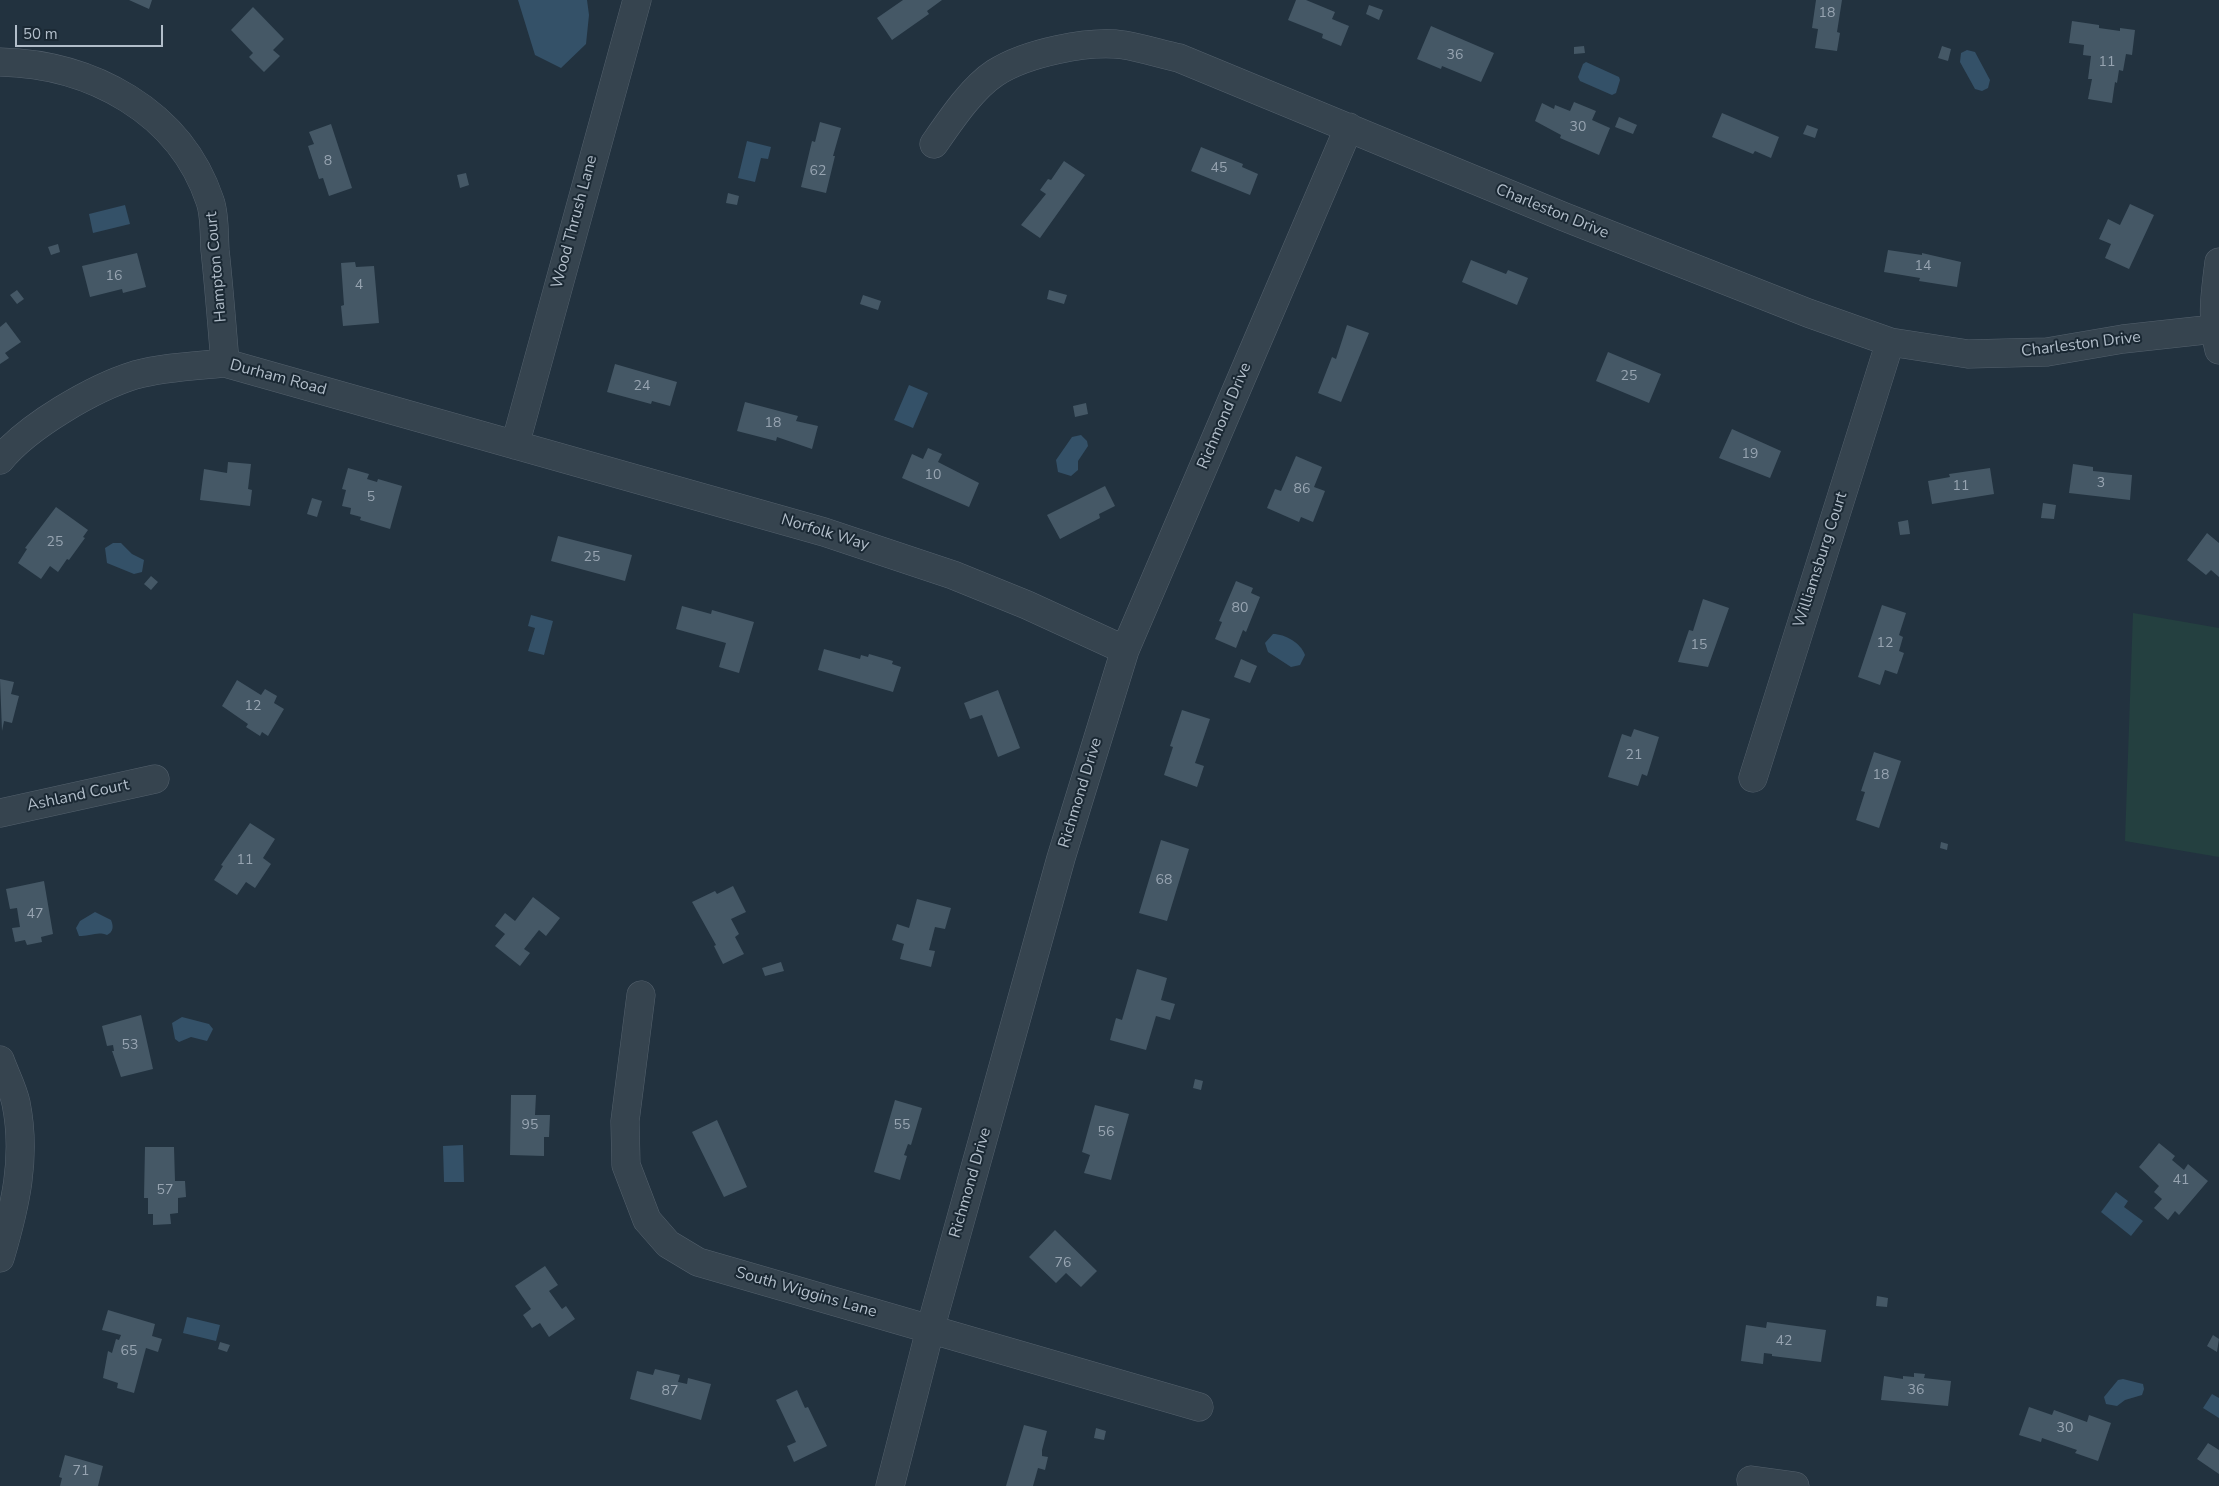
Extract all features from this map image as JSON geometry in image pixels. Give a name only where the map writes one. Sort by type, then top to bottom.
[{"type":"street","name":"Wood Thrush Lane","points":[[515,446],[637,0]]},
{"type":"street","name":"Charleston Drive","points":[[934,144],[959,108],[994,73],[1022,60],[1078,46],[1122,45],[1179,58],[1562,216],[1798,309],[1890,342],[1968,354],[2047,352],[2123,339],[2216,339]]},
{"type":"street","name":"Hampton Court","points":[[0,62],[37,65],[73,73],[114,89],[131,100],[171,133],[185,148],[211,202],[225,363]]},
{"type":"street","name":"Richmond Drive","points":[[890,1486],[930,1330],[1061,858],[1125,650],[1349,127]]},
{"type":"street","points":[[2216,339],[2213,310],[2219,262]]},
{"type":"street","name":"Williamsburg Court","points":[[1753,778],[1890,342]]},
{"type":"street","name":"Durham Road","points":[[0,460],[38,425],[100,389],[135,375],[168,369],[225,363],[515,446]]},
{"type":"street","name":"Norfolk Way","points":[[515,446],[824,532],[953,575],[1028,605],[1125,650]]},
{"type":"street","name":"Ashland Court","points":[[0,813],[155,779]]},
{"type":"street","name":"South Wiggins Lane","points":[[641,995],[625,1121],[626,1165],[647,1220],[668,1244],[698,1262],[1198,1407]]},
{"type":"street","points":[[0,1060],[16,1102],[20,1150],[16,1203],[0,1258]]},
{"type":"street","points":[[1751,1480],[1795,1486]]},
{"type":"green space","points":[[2133,613],[2219,628],[2219,857],[2125,841]]},
{"type":"water","points":[[518,0],[587,0],[589,15],[586,44],[561,68],[535,55]]},
{"type":"water","points":[[1967,50],[1975,52],[1990,80],[1988,88],[1982,91],[1975,89],[1960,62],[1961,53]]},
{"type":"water","points":[[1586,62],[1619,77],[1620,80],[1616,93],[1612,95],[1580,81],[1578,77],[1583,64]]},
{"type":"water","points":[[747,141],[771,147],[768,159],[761,158],[755,182],[738,178]]},
{"type":"water","points":[[125,205],[130,224],[93,233],[89,214]]},
{"type":"water","points":[[909,385],[928,393],[913,428],[894,420]]},
{"type":"water","points":[[1081,435],[1087,441],[1088,446],[1078,461],[1078,470],[1071,476],[1058,472],[1056,460],[1072,437]]},
{"type":"water","points":[[113,543],[121,543],[132,554],[144,560],[142,572],[134,574],[107,563],[105,548]]},
{"type":"water","points":[[531,615],[553,621],[544,655],[528,651],[535,628],[528,626]]},
{"type":"water","points":[[1273,634],[1287,637],[1300,647],[1305,655],[1300,665],[1291,667],[1268,652],[1265,643]]},
{"type":"water","points":[[95,912],[111,920],[112,931],[107,935],[79,936],[76,928],[80,921]]},
{"type":"water","points":[[182,1017],[209,1024],[213,1029],[207,1041],[191,1037],[179,1042],[175,1039],[172,1023]]},
{"type":"water","points":[[463,1145],[464,1182],[444,1182],[443,1146]]},
{"type":"water","points":[[2116,1192],[2128,1201],[2124,1207],[2143,1221],[2131,1236],[2101,1212]]},
{"type":"water","points":[[187,1317],[220,1325],[216,1341],[183,1333]]},
{"type":"water","points":[[2123,1379],[2143,1384],[2142,1395],[2125,1400],[2117,1406],[2106,1404],[2104,1397],[2118,1380]]},
{"type":"water","points":[[2212,1394],[2219,1398],[2219,1418],[2203,1408]]},
{"type":"building","points":[[129,0],[152,0],[149,9]]},
{"type":"building","points":[[903,0],[942,0],[927,11],[929,14],[892,40],[877,18]]},
{"type":"building","points":[[1296,0],[1306,0],[1335,12],[1332,19],[1349,26],[1341,46],[1322,38],[1323,34],[1288,20]]},
{"type":"building","points":[[1816,0],[1842,0],[1837,32],[1840,33],[1837,51],[1815,48],[1818,29],[1812,28]]},
{"type":"building","points":[[1369,5],[1383,10],[1379,20],[1366,14]]},
{"type":"building","points":[[253,7],[284,39],[273,50],[280,56],[264,72],[249,57],[253,53],[231,30]]},
{"type":"building","points":[[2072,21],[2099,25],[2099,28],[2120,31],[2120,28],[2135,30],[2132,55],[2126,54],[2123,71],[2119,70],[2112,103],[2088,99],[2092,79],[2088,79],[2091,56],[2083,55],[2084,45],[2069,43]]},
{"type":"building","points":[[1431,26],[1494,53],[1481,82],[1442,66],[1441,69],[1417,59]]},
{"type":"building","points":[[1584,46],[1585,53],[1574,54],[1574,47]]},
{"type":"building","points":[[1942,46],[1951,49],[1948,61],[1938,58]]},
{"type":"building","points":[[1574,102],[1596,111],[1592,120],[1610,128],[1599,155],[1560,138],[1561,135],[1535,121],[1542,103],[1554,109],[1555,105],[1570,111]]},
{"type":"building","points":[[1722,113],[1779,137],[1771,158],[1755,151],[1753,154],[1712,137]]},
{"type":"building","points":[[1619,117],[1637,125],[1633,134],[1615,127]]},
{"type":"building","points":[[820,122],[841,128],[826,193],[801,187],[812,141],[815,142]]},
{"type":"building","points":[[331,124],[352,188],[329,196],[323,178],[319,179],[308,146],[314,144],[309,132]]},
{"type":"building","points":[[1807,125],[1818,129],[1815,138],[1803,134]]},
{"type":"building","points":[[1201,147],[1243,164],[1242,167],[1258,174],[1250,195],[1191,171]]},
{"type":"building","points":[[1064,161],[1085,175],[1040,238],[1021,225],[1046,194],[1040,190],[1048,179],[1051,180]]},
{"type":"building","points":[[466,173],[469,185],[460,188],[457,175]]},
{"type":"building","points":[[728,193],[739,196],[737,205],[726,203]]},
{"type":"building","points":[[2130,204],[2154,215],[2129,269],[2105,258],[2111,244],[2099,239],[2108,219],[2120,225]]},
{"type":"building","points":[[58,244],[60,252],[51,255],[48,247]]},
{"type":"building","points":[[1888,250],[1922,255],[1922,253],[1961,262],[1957,287],[1919,281],[1920,278],[1884,272]]},
{"type":"building","points":[[137,253],[146,287],[123,293],[122,289],[90,297],[82,266]]},
{"type":"building","points":[[1471,260],[1506,274],[1508,270],[1528,278],[1517,305],[1462,282]]},
{"type":"building","points":[[355,262],[356,267],[374,266],[379,323],[343,326],[341,306],[344,305],[341,263]]},
{"type":"building","points":[[17,290],[24,299],[17,304],[10,295]]},
{"type":"building","points":[[1049,290],[1067,295],[1064,304],[1047,299]]},
{"type":"building","points":[[863,295],[881,301],[878,310],[860,304]]},
{"type":"building","points":[[6,322],[21,342],[5,353],[9,358],[0,364],[0,327]]},
{"type":"building","points":[[1347,325],[1369,333],[1341,402],[1318,393],[1332,357],[1336,359]]},
{"type":"building","points":[[1608,352],[1661,374],[1649,403],[1596,381]]},
{"type":"building","points":[[615,364],[677,382],[670,406],[652,401],[651,404],[607,392]]},
{"type":"building","points":[[745,402],[798,416],[796,421],[818,426],[812,449],[777,437],[776,441],[737,431]]},
{"type":"building","points":[[1086,403],[1088,414],[1075,417],[1073,406]]},
{"type":"building","points":[[1732,429],[1781,451],[1770,478],[1719,458]]},
{"type":"building","points":[[928,448],[942,454],[938,462],[979,483],[969,507],[902,478],[912,454],[923,459]]},
{"type":"building","points":[[1296,456],[1322,467],[1314,487],[1325,491],[1313,522],[1301,517],[1299,522],[1267,508],[1275,489],[1281,491]]},
{"type":"building","points":[[228,462],[251,464],[248,489],[252,490],[250,506],[200,500],[204,469],[227,473]]},
{"type":"building","points":[[2073,464],[2093,467],[2093,471],[2132,475],[2130,500],[2069,493]]},
{"type":"building","points":[[348,468],[369,474],[367,479],[377,482],[378,479],[402,486],[390,529],[360,520],[361,517],[350,514],[351,508],[342,506],[346,490],[342,489]]},
{"type":"building","points":[[1990,468],[1994,494],[1932,504],[1928,481],[1950,477],[1949,474]]},
{"type":"building","points":[[1105,486],[1115,506],[1099,514],[1100,518],[1060,539],[1047,515]]},
{"type":"building","points":[[312,498],[322,501],[317,517],[307,514]]},
{"type":"building","points":[[2043,503],[2056,505],[2054,519],[2041,518]]},
{"type":"building","points":[[56,507],[88,530],[83,537],[85,538],[58,572],[50,566],[41,579],[18,563],[27,549],[25,548]]},
{"type":"building","points":[[1908,520],[1910,534],[1900,535],[1898,522]]},
{"type":"building","points":[[2207,533],[2219,543],[2219,577],[2211,570],[2206,575],[2187,560]]},
{"type":"building","points":[[558,536],[632,555],[625,581],[551,561]]},
{"type":"building","points":[[151,576],[158,582],[151,590],[144,584]]},
{"type":"building","points":[[1236,581],[1253,588],[1251,593],[1260,597],[1246,632],[1243,630],[1236,648],[1215,639],[1222,622],[1219,621]]},
{"type":"building","points":[[1703,599],[1729,608],[1708,667],[1678,662],[1689,630],[1693,631]]},
{"type":"building","points":[[1882,605],[1906,613],[1899,635],[1903,637],[1899,651],[1904,653],[1897,674],[1885,670],[1880,685],[1858,677]]},
{"type":"building","points":[[682,606],[711,614],[712,610],[754,622],[739,673],[719,667],[726,643],[676,629]]},
{"type":"building","points":[[824,649],[860,659],[861,655],[868,657],[869,654],[893,661],[892,664],[901,667],[893,692],[818,670]]},
{"type":"building","points":[[1241,659],[1257,666],[1250,683],[1234,677]]},
{"type":"building","points":[[0,679],[14,682],[11,694],[19,696],[12,723],[4,721],[2,731]]},
{"type":"building","points":[[237,680],[261,695],[265,689],[277,696],[274,703],[284,709],[268,736],[262,732],[260,736],[246,727],[248,724],[222,706]]},
{"type":"building","points":[[998,690],[1020,748],[998,757],[982,715],[970,719],[964,703]]},
{"type":"building","points":[[1182,710],[1210,719],[1195,763],[1204,766],[1197,787],[1164,775],[1173,747],[1170,746]]},
{"type":"building","points":[[1634,729],[1659,737],[1647,776],[1642,774],[1638,786],[1608,777],[1622,734],[1631,737]]},
{"type":"building","points":[[1874,752],[1901,761],[1879,828],[1856,820],[1865,792],[1861,791]]},
{"type":"building","points":[[250,823],[275,839],[263,858],[271,864],[255,888],[246,882],[237,895],[214,880],[223,866],[221,865]]},
{"type":"building","points":[[1161,840],[1189,849],[1167,921],[1139,913]]},
{"type":"building","points":[[1941,842],[1948,844],[1947,850],[1940,848]]},
{"type":"building","points":[[44,881],[53,934],[41,937],[42,942],[27,945],[25,940],[15,942],[12,928],[20,927],[17,908],[10,909],[6,889]]},
{"type":"building","points":[[733,886],[746,912],[731,919],[739,934],[735,937],[744,954],[723,964],[714,946],[716,945],[692,902],[715,891],[717,894]]},
{"type":"building","points":[[533,897],[560,918],[546,936],[539,930],[524,949],[530,953],[520,966],[495,946],[505,934],[495,926],[505,913],[515,921]]},
{"type":"building","points":[[917,899],[951,908],[945,929],[935,927],[929,950],[935,951],[931,967],[900,959],[904,944],[892,940],[897,924],[909,928]]},
{"type":"building","points":[[781,962],[784,971],[765,976],[762,968]]},
{"type":"building","points":[[1137,969],[1167,978],[1161,1000],[1175,1004],[1170,1020],[1156,1016],[1146,1050],[1110,1040],[1116,1018],[1122,1020]]},
{"type":"building","points":[[141,1015],[153,1069],[121,1077],[112,1051],[114,1051],[113,1045],[107,1046],[102,1026]]},
{"type":"building","points":[[1195,1079],[1203,1081],[1201,1090],[1193,1088]]},
{"type":"building","points":[[511,1095],[536,1095],[535,1115],[550,1115],[549,1137],[544,1137],[544,1156],[510,1155]]},
{"type":"building","points":[[895,1100],[922,1108],[911,1145],[908,1144],[904,1155],[907,1156],[900,1180],[874,1172]]},
{"type":"building","points":[[1095,1105],[1129,1114],[1111,1180],[1084,1173],[1090,1155],[1082,1152]]},
{"type":"building","points":[[717,1120],[747,1187],[724,1197],[692,1132]]},
{"type":"building","points":[[2159,1143],[2175,1156],[2172,1160],[2184,1170],[2188,1164],[2208,1181],[2179,1215],[2175,1211],[2168,1220],[2154,1208],[2162,1199],[2154,1192],[2159,1186],[2139,1167]]},
{"type":"building","points":[[145,1147],[174,1147],[175,1181],[185,1181],[186,1197],[178,1198],[178,1213],[170,1214],[171,1224],[153,1225],[153,1214],[148,1214],[148,1198],[144,1198]]},
{"type":"building","points":[[1055,1230],[1097,1271],[1081,1287],[1066,1273],[1056,1283],[1029,1257]]},
{"type":"building","points":[[545,1266],[558,1285],[549,1291],[562,1309],[566,1306],[575,1319],[549,1337],[540,1323],[532,1328],[523,1315],[531,1309],[515,1286]]},
{"type":"building","points":[[1877,1296],[1888,1298],[1887,1307],[1876,1306]]},
{"type":"building","points":[[108,1310],[155,1324],[152,1336],[162,1339],[158,1352],[146,1348],[134,1393],[117,1388],[118,1383],[103,1378],[108,1351],[112,1353],[116,1339],[119,1340],[121,1335],[102,1330]]},
{"type":"building","points":[[1767,1322],[1826,1330],[1821,1362],[1772,1356],[1772,1354],[1764,1353],[1763,1364],[1741,1361],[1746,1325],[1766,1328]]},
{"type":"building","points":[[2213,1335],[2219,1339],[2217,1352],[2207,1346]]},
{"type":"building","points":[[220,1342],[230,1345],[227,1352],[218,1349]]},
{"type":"building","points":[[655,1369],[680,1375],[678,1382],[687,1384],[688,1378],[711,1384],[701,1420],[630,1399],[637,1371],[653,1375]]},
{"type":"building","points":[[1914,1373],[1925,1374],[1924,1378],[1951,1381],[1948,1406],[1881,1400],[1884,1376],[1903,1379],[1903,1376],[1914,1377]]},
{"type":"building","points":[[797,1390],[805,1408],[808,1407],[827,1446],[794,1462],[787,1446],[796,1442],[776,1400]]},
{"type":"building","points":[[2029,1407],[2052,1415],[2054,1410],[2087,1422],[2089,1415],[2111,1423],[2098,1461],[2075,1453],[2077,1450],[2042,1438],[2041,1442],[2019,1435]]},
{"type":"building","points":[[1024,1425],[1047,1431],[1042,1450],[1042,1456],[1048,1457],[1045,1470],[1038,1468],[1033,1486],[1006,1486]]},
{"type":"building","points":[[1096,1428],[1106,1431],[1104,1440],[1094,1438]]},
{"type":"building","points":[[2208,1443],[2219,1450],[2219,1474],[2197,1459]]},
{"type":"building","points":[[65,1455],[103,1466],[98,1486],[60,1486],[62,1478],[59,1477]]}]
